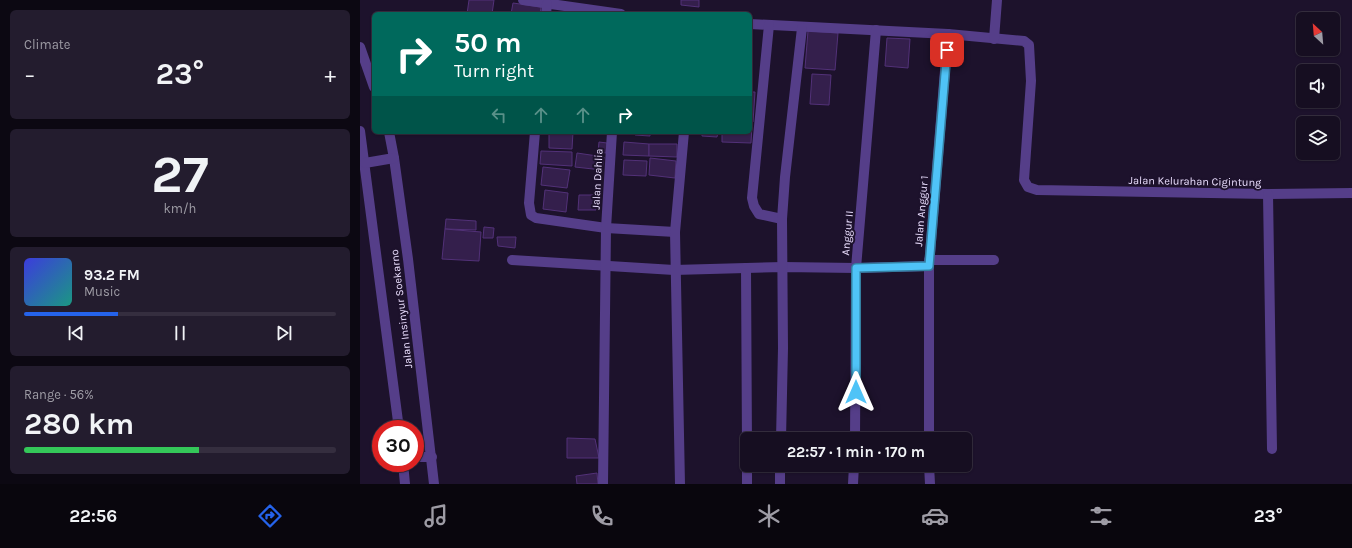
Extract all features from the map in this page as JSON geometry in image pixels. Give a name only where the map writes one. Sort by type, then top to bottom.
[{"type":"street","points":[[523,0],[546,9],[590,12]]},
{"type":"street","points":[[752,24],[802,28],[948,34],[994,39],[997,0]]},
{"type":"street","points":[[769,25],[752,198],[754,206],[759,214],[782,219]]},
{"type":"street","points":[[781,432],[783,267],[782,219],[785,177],[802,28]]},
{"type":"street","name":"Anggur II","points":[[855,432],[856,268],[876,30]]},
{"type":"street","name":"Jalan Anggur 1","points":[[929,432],[929,263],[948,34]]},
{"type":"street","name":"Jalan Kelurahan Cigintung","points":[[994,39],[1024,42],[1029,44],[1031,81],[1024,180],[1028,187],[1037,190],[1268,194],[1352,192]]},
{"type":"street","points":[[360,47],[372,81]]},
{"type":"street","name":"Jalan Insinyur Soekarno","points":[[360,131],[398,420]]},
{"type":"street","name":"Jalan Insinyur Soekarno","points":[[388,134],[394,158],[408,258],[419,359],[432,456],[434,484]]},
{"type":"street","points":[[535,134],[529,203],[531,215],[536,218],[606,228],[675,232]]},
{"type":"street","name":"Jalan Dahlia","points":[[603,484],[606,228],[612,134]]},
{"type":"street","points":[[680,484],[674,270],[675,232],[684,134]]},
{"type":"street","points":[[365,163],[394,158]]},
{"type":"street","points":[[1268,194],[1272,449]]},
{"type":"street","points":[[512,260],[674,270],[783,267],[856,268],[994,260]]},
{"type":"street","points":[[746,268],[747,432]]},
{"type":"street","points":[[424,456],[432,456]]},
{"type":"street","points":[[404,472],[405,484]]},
{"type":"street","points":[[747,472],[747,484]]},
{"type":"street","points":[[780,472],[780,484]]},
{"type":"street","points":[[853,484],[854,472]]},
{"type":"street","points":[[930,472],[930,484]]},
{"type":"building","points":[[469,0],[494,0],[492,12],[467,12]]},
{"type":"building","points":[[681,0],[699,0],[699,7],[681,5]]},
{"type":"building","points":[[513,3],[541,7],[540,12],[511,12]]},
{"type":"building","points":[[808,31],[838,33],[835,70],[805,68]]},
{"type":"building","points":[[887,38],[910,39],[908,68],[885,66]]},
{"type":"building","points":[[812,74],[831,75],[829,105],[810,104]]},
{"type":"building","points":[[752,92],[755,92],[753,122]]},
{"type":"building","points":[[549,134],[573,134],[572,149],[549,148]]},
{"type":"building","points":[[650,134],[650,136],[635,135]]},
{"type":"building","points":[[702,134],[718,134],[717,137],[702,136]]},
{"type":"building","points":[[722,134],[752,134],[751,143],[722,142]]},
{"type":"building","points":[[599,142],[607,143],[606,153],[598,152]]},
{"type":"building","points":[[624,142],[649,144],[649,156],[623,155]]},
{"type":"building","points":[[649,144],[677,144],[677,157],[649,156]]},
{"type":"building","points":[[541,151],[572,152],[572,166],[540,164]]},
{"type":"building","points":[[577,153],[604,157],[602,170],[575,167]]},
{"type":"building","points":[[650,158],[676,161],[675,178],[649,175]]},
{"type":"building","points":[[624,160],[647,161],[646,176],[623,175]]},
{"type":"building","points":[[543,167],[570,170],[567,188],[541,185]]},
{"type":"building","points":[[545,190],[568,193],[566,212],[543,209]]},
{"type":"building","points":[[579,195],[596,195],[596,210],[578,210]]},
{"type":"building","points":[[446,219],[476,221],[476,230],[445,229]]},
{"type":"building","points":[[484,227],[494,228],[493,238],[483,238]]},
{"type":"building","points":[[445,229],[481,232],[479,261],[442,259]]},
{"type":"building","points":[[497,237],[516,237],[515,248],[498,246]]},
{"type":"building","points":[[567,438],[595,439],[599,458],[567,458]]},
{"type":"building","points":[[597,473],[598,484],[577,484],[576,476]]},
{"type":"route","points":[[856,392],[856,268],[929,266],[947,50]]}]
